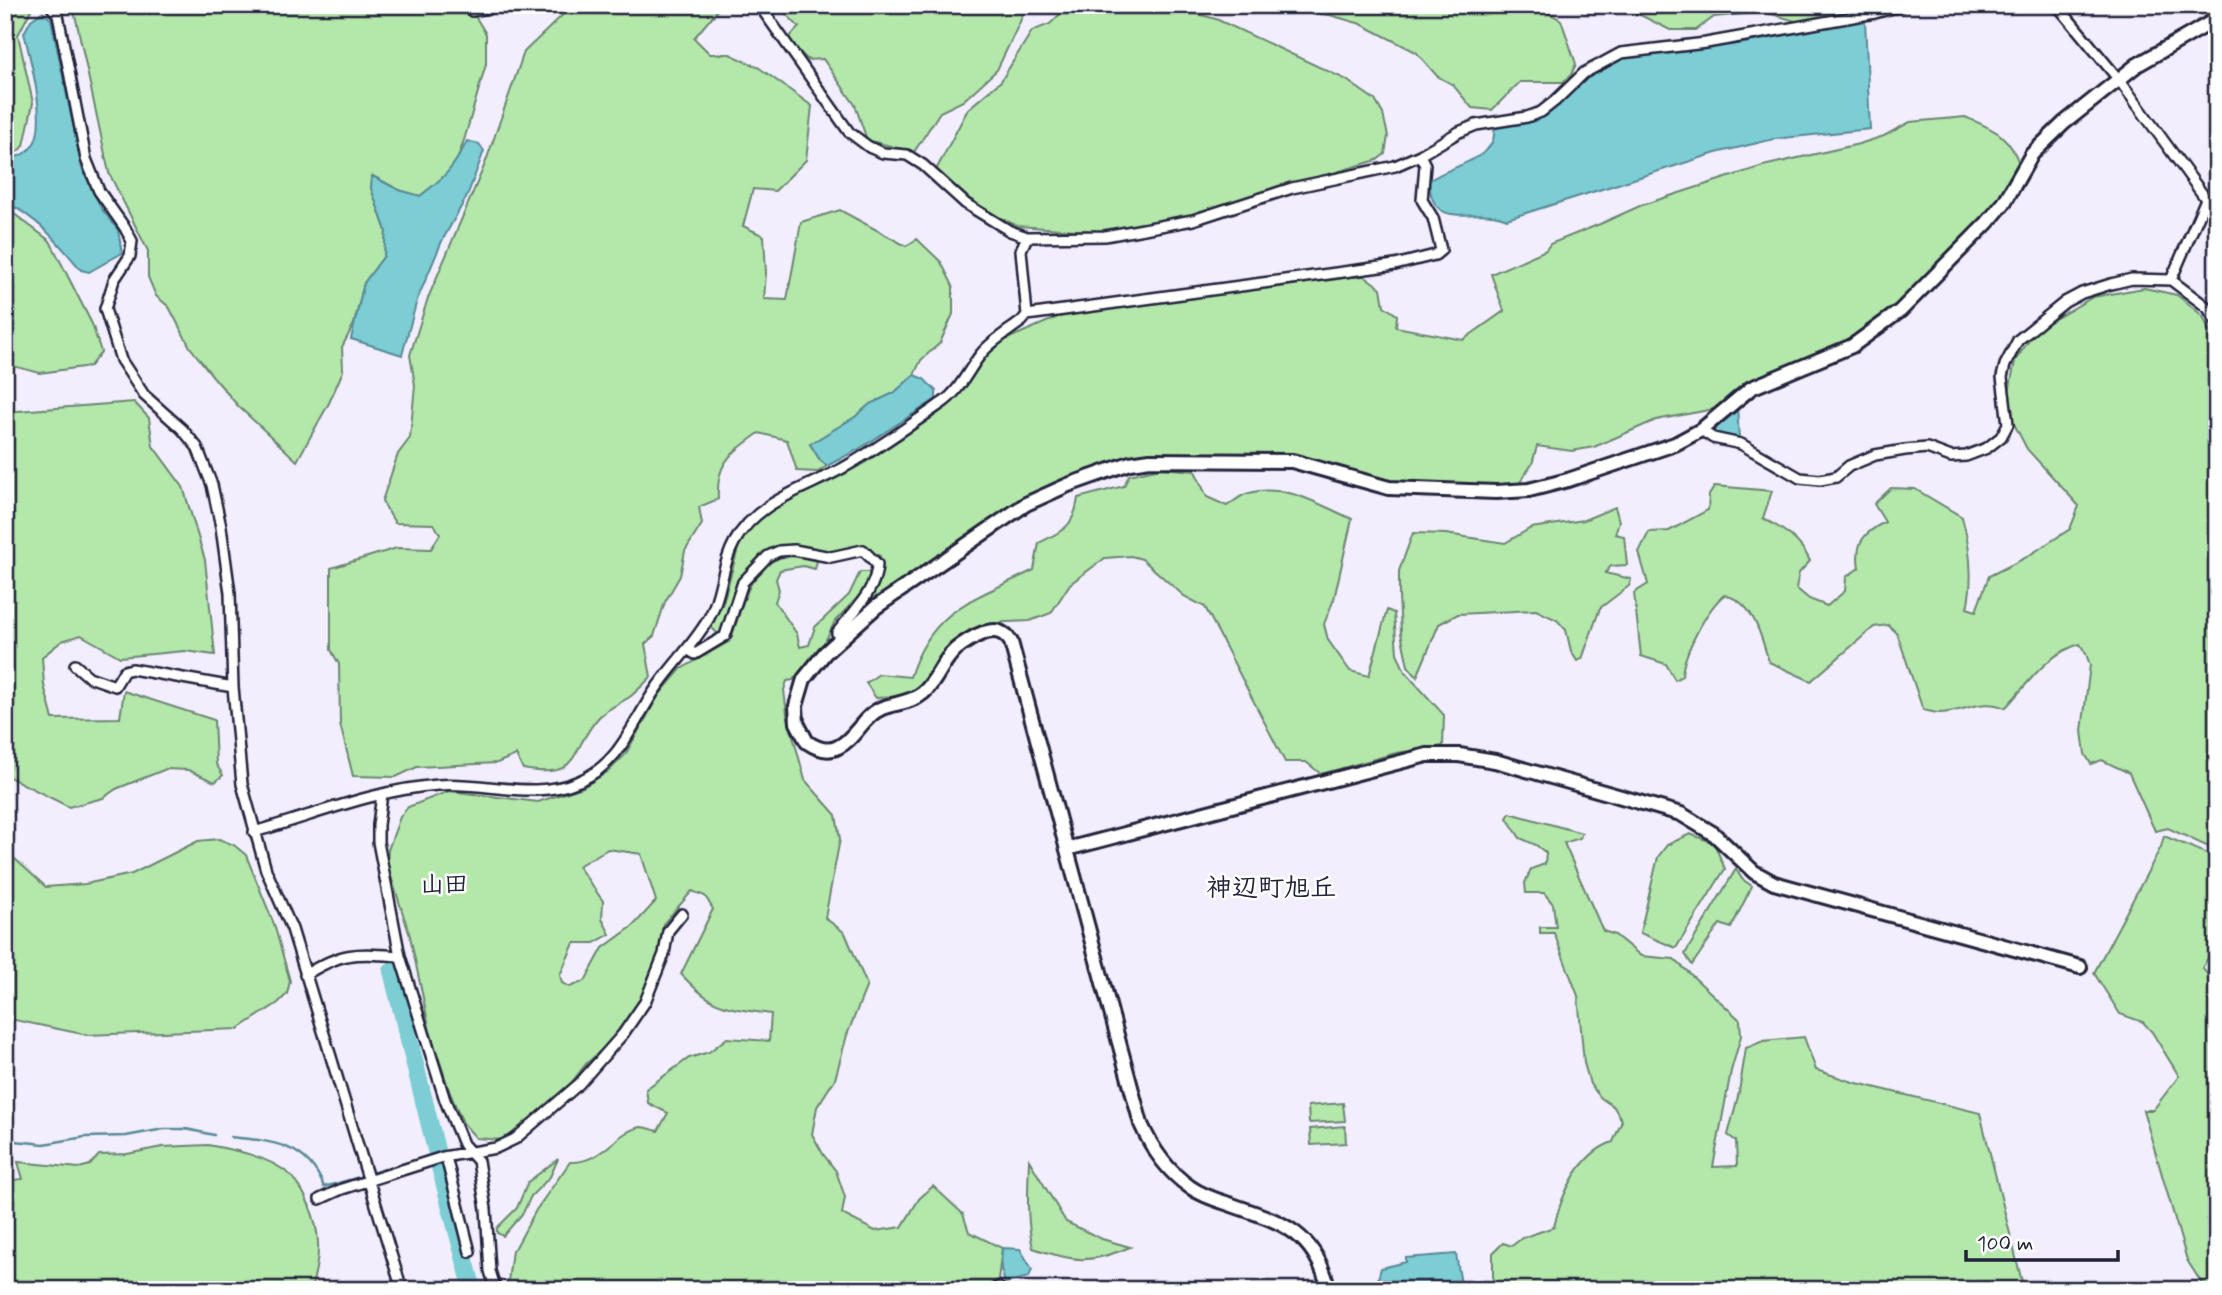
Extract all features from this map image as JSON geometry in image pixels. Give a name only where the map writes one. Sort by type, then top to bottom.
[{"type":"street","points":[[50,5],[58,15],[86,159],[99,191],[132,241],[130,256],[114,280],[105,309],[121,360],[144,395],[182,429],[197,447],[212,485],[222,527],[230,593],[233,687],[242,784],[266,870],[292,929],[402,1290]]},
{"type":"street","points":[[467,5],[472,11],[505,5]]},
{"type":"street","points":[[759,5],[849,132],[869,147],[883,153],[907,155],[966,204],[1010,231],[1027,237],[1092,237],[1148,229],[1193,219],[1292,188],[1395,166],[1476,125],[1527,117],[1541,112],[1584,73],[1620,53],[1706,43],[1875,13],[1903,5]]},
{"type":"street","points":[[2057,5],[2120,81],[2206,199],[2217,208]]},
{"type":"street","points":[[1329,1290],[1310,1246],[1293,1230],[1274,1219],[1217,1200],[1191,1188],[1159,1159],[1148,1140],[1138,1112],[1011,642],[1006,635],[993,631],[967,643],[949,656],[940,673],[920,695],[882,708],[866,719],[844,743],[828,750],[807,743],[797,723],[796,706],[804,678],[825,653],[876,607],[1026,504],[1068,485],[1130,463],[1150,460],[1292,461],[1388,488],[1496,492],[1529,490],[1568,480],[1675,444],[1701,430],[1751,388],[1852,346],[1900,311],[1987,223],[2004,203],[2032,154],[2064,123],[2137,65],[2217,19]]},
{"type":"street","points":[[1027,315],[1395,265],[1435,255],[1441,250],[1433,218],[1422,200],[1425,165],[1420,155]]},
{"type":"street","points":[[2171,280],[2206,199]]},
{"type":"street","points":[[257,831],[382,794],[441,785],[519,790],[552,789],[578,782],[596,772],[614,757],[656,689],[710,617],[726,561],[745,526],[771,504],[849,465],[946,401],[982,352],[1023,321],[1027,315],[1021,250],[1027,237]]},
{"type":"street","points":[[1701,430],[1713,438],[1741,444],[1800,478],[1820,480],[1836,477],[1849,466],[1875,455],[1905,450],[1927,448],[1951,457],[1966,456],[1987,447],[2001,437],[2008,424],[2002,377],[2005,365],[2018,340],[2065,302],[2082,293],[2132,279],[2171,280],[2208,308],[2217,323]]},
{"type":"street","points":[[687,649],[695,654],[725,636],[743,582],[768,556],[794,550],[831,557],[863,550],[877,564],[877,574],[871,587],[837,633],[841,640]]},
{"type":"street","points":[[75,665],[89,677],[115,686],[124,671],[132,669],[233,687]]},
{"type":"street","points":[[1067,849],[1427,755],[1459,755],[1495,761],[1681,814],[1714,834],[1754,872],[1774,883],[2080,967]]},
{"type":"street","points":[[382,794],[377,825],[378,842],[400,956],[445,1100],[463,1144],[478,1161],[486,1209],[490,1271],[495,1290]]},
{"type":"street","points":[[320,1199],[442,1158],[470,1152],[481,1153],[515,1139],[579,1084],[623,1034],[645,1002],[664,954],[668,931],[682,914]]},
{"type":"street","points":[[304,975],[331,960],[357,953],[400,956]]},
{"type":"street","points":[[442,1158],[470,1252]]},
{"type":"green space","points":[[5,5],[32,5],[18,35],[33,103],[24,146],[14,154],[5,154]]},
{"type":"green space","points":[[71,5],[479,5],[475,16],[486,34],[486,64],[457,161],[446,176],[420,196],[399,190],[373,176],[371,188],[386,231],[384,256],[364,283],[354,324],[342,347],[343,371],[297,461],[238,406],[190,347],[169,307],[156,296],[148,277],[148,251],[109,173]]},
{"type":"green space","points":[[573,5],[722,5],[694,38],[710,54],[730,54],[758,67],[812,106],[806,160],[775,191],[753,189],[743,226],[764,236],[764,299],[787,300],[801,222],[840,210],[906,246],[917,239],[941,262],[953,286],[953,314],[940,343],[921,360],[914,375],[894,393],[870,404],[855,417],[810,444],[827,466],[818,472],[797,471],[787,440],[759,433],[733,453],[720,476],[718,499],[699,507],[702,524],[685,551],[680,576],[665,602],[654,636],[645,644],[651,677],[631,696],[599,717],[572,760],[565,766],[542,771],[523,769],[516,755],[497,763],[417,767],[396,777],[353,776],[340,724],[339,664],[331,650],[331,568],[397,548],[431,549],[440,534],[434,524],[395,523],[382,501],[398,454],[410,438],[415,385],[410,355],[428,298],[485,164],[524,52]]},
{"type":"green space","points":[[767,5],[1025,5],[1020,22],[997,70],[963,101],[940,112],[914,152],[867,140],[855,105],[823,59],[808,60],[787,40],[799,27],[781,9],[773,15]]},
{"type":"green space","points":[[1075,5],[1165,5],[1216,19],[1345,79],[1375,100],[1383,114],[1388,136],[1385,154],[1377,160],[1191,215],[1104,232],[1018,226],[1002,219],[973,202],[936,170],[968,109],[1001,81],[1032,31],[1050,24],[1064,10]]},
{"type":"green space","points":[[1280,5],[1535,5],[1561,20],[1576,64],[1571,75],[1563,82],[1520,82],[1492,110],[1472,108],[1453,85],[1437,76],[1416,52],[1361,24],[1330,15],[1291,10]]},
{"type":"green space","points":[[1626,5],[1847,5],[1845,13],[1802,23],[1765,12],[1714,17],[1696,30],[1670,30],[1634,12]]},
{"type":"green space","points":[[1965,117],[2000,134],[2012,147],[2020,167],[1985,223],[1901,305],[1845,343],[1714,409],[1656,420],[1594,447],[1572,451],[1537,446],[1532,464],[1519,484],[1471,488],[1389,487],[1294,460],[1150,459],[1076,478],[878,600],[870,599],[881,573],[880,556],[862,547],[833,554],[793,547],[769,549],[738,580],[725,628],[718,634],[711,627],[723,603],[739,545],[763,514],[783,501],[844,473],[947,407],[988,354],[1005,340],[1058,317],[1226,289],[1364,276],[1381,288],[1384,306],[1397,315],[1396,327],[1463,340],[1504,311],[1491,274],[1546,250],[1550,244],[1642,205],[1763,166],[1859,144],[1884,136],[1910,122]]},
{"type":"green space","points":[[5,207],[50,241],[92,324],[101,352],[90,366],[40,373],[5,364]]},
{"type":"green space","points":[[2144,288],[2177,295],[2203,316],[2217,348],[2217,851],[2168,828],[2155,831],[2129,773],[2102,760],[2091,764],[2085,754],[2082,731],[2090,665],[2080,644],[2047,662],[2005,708],[1989,704],[1939,713],[1923,710],[1897,633],[1888,625],[1874,627],[1811,681],[1769,662],[1755,621],[1749,612],[1743,604],[1724,595],[1710,610],[1697,632],[1682,676],[1675,680],[1666,664],[1641,656],[1634,593],[1648,584],[1639,552],[1649,532],[1669,531],[1708,510],[1709,495],[1715,486],[1772,491],[1763,518],[1796,541],[1810,561],[1799,573],[1796,588],[1809,599],[1827,606],[1845,591],[1846,577],[1859,568],[1858,552],[1862,540],[1871,530],[1885,522],[1874,504],[1891,488],[1915,489],[1962,517],[1970,562],[1967,608],[1976,611],[1989,576],[2025,558],[2070,529],[2079,506],[2027,449],[2012,420],[2008,397],[2015,361],[2036,330],[2093,297]]},
{"type":"green space","points":[[134,402],[149,418],[153,446],[183,487],[205,560],[215,655],[185,651],[120,657],[81,635],[62,641],[42,657],[44,685],[53,719],[120,718],[124,691],[214,720],[216,764],[223,775],[215,782],[188,770],[166,769],[116,789],[103,798],[69,807],[5,775],[5,412]]},
{"type":"green space","points":[[1160,468],[1195,471],[1207,497],[1227,506],[1246,494],[1274,491],[1314,501],[1352,519],[1334,599],[1324,624],[1328,640],[1350,671],[1369,676],[1387,610],[1394,613],[1397,653],[1405,672],[1444,715],[1443,746],[1396,753],[1321,774],[1306,762],[1285,762],[1205,607],[1184,596],[1142,559],[1131,556],[1105,558],[1070,584],[1051,613],[1030,621],[1005,622],[971,629],[949,644],[935,675],[914,695],[876,698],[866,683],[879,674],[910,677],[930,635],[943,620],[975,598],[1034,570],[1039,543],[1066,527],[1074,516],[1078,498],[1124,486],[1129,475]]},
{"type":"green space","points":[[1615,507],[1619,521],[1615,534],[1624,536],[1627,565],[1611,566],[1605,573],[1631,579],[1629,586],[1600,608],[1582,659],[1577,661],[1571,651],[1566,630],[1557,620],[1536,610],[1458,614],[1439,624],[1417,677],[1408,666],[1401,633],[1399,571],[1413,533],[1446,534],[1505,543],[1531,528],[1584,520]]},
{"type":"green space","points":[[793,555],[817,561],[815,569],[803,566],[780,570],[776,579],[779,590],[775,602],[797,634],[800,647],[809,645],[815,627],[849,595],[860,572],[869,572],[869,582],[835,621],[825,642],[793,680],[787,681],[784,690],[787,714],[805,780],[836,815],[840,839],[825,918],[845,933],[867,985],[847,1035],[835,1079],[817,1107],[812,1134],[836,1171],[845,1197],[842,1214],[875,1231],[902,1227],[919,1199],[933,1186],[963,1214],[969,1232],[1002,1248],[997,1288],[500,1290],[508,1282],[512,1250],[570,1162],[592,1158],[632,1130],[641,1127],[658,1131],[668,1113],[648,1103],[646,1089],[689,1058],[709,1052],[727,1038],[769,1041],[771,1014],[743,1010],[712,1001],[681,974],[713,909],[705,896],[692,891],[664,923],[659,956],[645,1000],[624,1030],[524,1127],[502,1140],[476,1138],[463,1123],[450,1093],[430,1031],[410,936],[387,864],[388,850],[400,817],[408,807],[449,791],[538,802],[583,787],[609,771],[625,755],[659,695],[681,669],[730,641],[744,600],[757,575],[778,559]],"holes":[[[608,849],[641,854],[656,901],[633,926],[603,948],[585,981],[570,987],[562,983],[560,975],[574,943],[594,943],[610,934],[602,919],[603,901],[578,866]]]},
{"type":"green space","points":[[1510,813],[1582,833],[1580,838],[1564,843],[1603,931],[1615,935],[1641,956],[1674,959],[1740,1020],[1741,1036],[1731,1071],[1713,1167],[1737,1166],[1736,1141],[1728,1135],[1746,1048],[1763,1041],[1804,1037],[1816,1070],[1853,1082],[1980,1113],[2024,1290],[1493,1290],[1493,1253],[1503,1243],[1512,1246],[1522,1238],[1554,1227],[1574,1177],[1591,1155],[1613,1142],[1622,1121],[1614,1107],[1601,1098],[1590,1084],[1584,1063],[1578,996],[1554,933],[1540,933],[1540,927],[1556,927],[1553,904],[1544,893],[1526,893],[1525,883],[1531,869],[1545,864],[1546,853],[1520,838],[1507,818]]},
{"type":"green space","points":[[1690,834],[1714,843],[1725,869],[1676,948],[1640,933],[1658,857],[1667,845]]},
{"type":"green space","points":[[2164,836],[2213,856],[2217,863],[2217,944],[2202,968],[2217,985],[2217,1290],[2200,1290],[2204,1287],[2187,1260],[2143,1110],[2153,1110],[2179,1076],[2152,1032],[2143,1022],[2120,1014],[2094,973],[2161,847]]},
{"type":"green space","points":[[219,839],[234,845],[246,855],[274,924],[290,981],[287,994],[278,1003],[238,1029],[87,1035],[5,1018],[5,850],[46,887],[85,884],[132,874],[198,841]]},
{"type":"green space","points":[[1736,869],[1742,879],[1752,886],[1731,928],[1720,924],[1692,965],[1685,954]]},
{"type":"green space","points":[[1343,1103],[1345,1121],[1309,1123],[1308,1106]]},
{"type":"green space","points":[[1345,1126],[1346,1143],[1311,1145],[1310,1129]]},
{"type":"green space","points":[[208,1145],[271,1163],[289,1174],[300,1187],[313,1215],[317,1233],[317,1260],[311,1290],[5,1290],[5,1181],[23,1179],[18,1162],[79,1168],[90,1165],[99,1155],[127,1154],[162,1147]]},
{"type":"green space","points":[[558,1159],[550,1177],[531,1196],[523,1213],[503,1236],[497,1233],[497,1228],[517,1208],[528,1182]]},
{"type":"green space","points":[[1029,1160],[1066,1222],[1102,1239],[1130,1247],[1104,1256],[1082,1259],[1033,1248],[1028,1215]]},
{"type":"water","points":[[42,12],[51,19],[82,168],[101,208],[118,230],[122,253],[89,272],[81,270],[37,223],[5,202],[5,160],[28,151],[37,135],[39,122],[36,90],[24,33],[31,20]]},
{"type":"water","points":[[1865,20],[1870,129],[1774,139],[1716,153],[1507,219],[1494,215],[1446,213],[1438,208],[1432,198],[1429,181],[1488,149],[1497,127],[1539,118],[1568,97],[1584,78],[1599,67],[1618,59],[1745,43]]},
{"type":"water","points":[[467,141],[479,144],[484,151],[467,196],[442,241],[417,300],[402,355],[351,339],[364,283],[384,256],[386,231],[371,188],[372,176],[399,190],[420,196],[448,172]]},
{"type":"water","points":[[914,375],[924,379],[936,391],[936,399],[859,449],[827,466],[820,460],[810,444],[855,417],[870,404],[894,393]]},
{"type":"water","points":[[1737,405],[1739,438],[1722,437],[1709,429]]},
{"type":"water","points":[[1002,1248],[1020,1249],[1032,1269],[1029,1277],[1005,1283],[1001,1269]]},
{"type":"water","points":[[1456,1254],[1462,1290],[1375,1290],[1381,1268],[1406,1262],[1406,1258]]},
{"type":"waterway","points":[[392,971],[437,1154]]},
{"type":"waterway","points":[[5,1140],[44,1144],[85,1137],[126,1136],[164,1129],[186,1129],[214,1135]]},
{"type":"waterway","points":[[231,1137],[261,1140],[287,1147],[308,1162],[324,1187],[363,1176]]},
{"type":"waterway","points":[[371,1173],[435,1155]]},
{"type":"waterway","points":[[439,1163],[473,1290]]},
{"type":"district","name":"山田","points":[[444,885]]},
{"type":"district","name":"神辺町旭丘","points":[[1271,889]]}]
